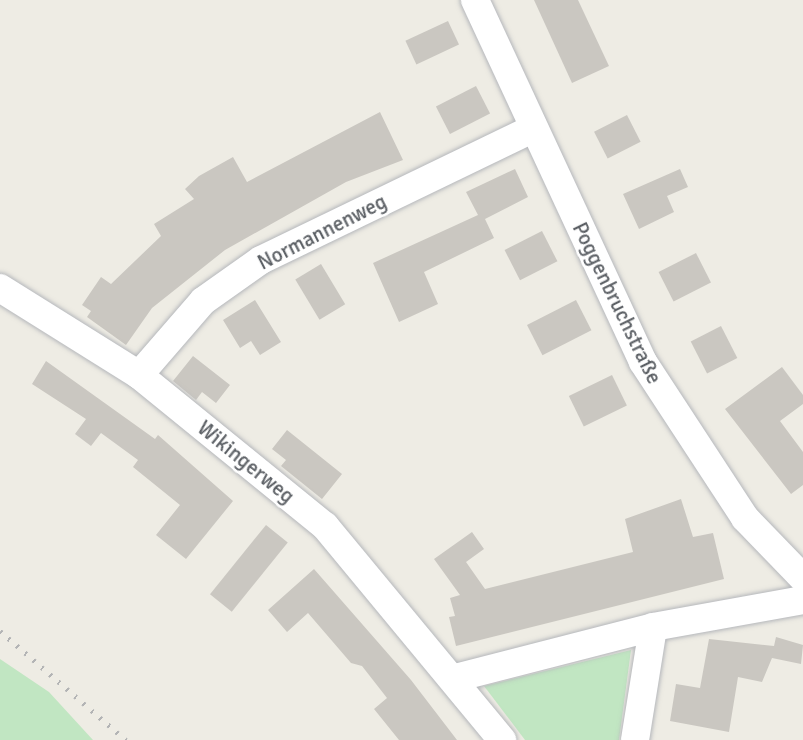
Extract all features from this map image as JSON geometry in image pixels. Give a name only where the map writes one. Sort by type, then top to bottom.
[{"type":"street","name":"Poggenbruchstraße","points":[[475,0],[643,362],[680,426],[745,518],[803,578]]},
{"type":"street","name":"Normannenweg","points":[[139,375],[204,301],[261,260],[534,128]]},
{"type":"street","name":"Wikingerweg","points":[[0,288],[139,375],[325,526],[455,678],[502,740]]},
{"type":"street","points":[[455,678],[653,626],[803,600]]},
{"type":"street","points":[[635,740],[653,626]]},
{"type":"green space","points":[[631,650],[619,740],[525,740],[484,686]]},
{"type":"green space","points":[[0,659],[49,692],[93,740],[0,740]]},
{"type":"building","points":[[534,0],[578,0],[609,66],[572,83]]},
{"type":"building","points":[[448,21],[459,45],[416,64],[405,41]]},
{"type":"building","points":[[476,86],[490,114],[450,134],[436,106]]},
{"type":"building","points":[[380,112],[403,160],[346,182],[225,250],[152,308],[126,345],[87,317],[91,311],[82,305],[101,277],[111,284],[161,236],[154,224],[194,199],[185,189],[199,176],[233,157],[247,182]]},
{"type":"building","points":[[627,115],[641,142],[608,159],[594,132]]},
{"type":"building","points":[[515,169],[528,197],[485,219],[494,238],[424,272],[438,304],[399,322],[373,263],[478,215],[466,192]]},
{"type":"building","points":[[680,169],[688,187],[667,196],[674,212],[639,229],[623,194]]},
{"type":"building","points":[[542,231],[557,261],[520,280],[505,250]]},
{"type":"building","points":[[696,253],[711,282],[674,301],[659,272]]},
{"type":"building","points":[[321,264],[345,304],[319,320],[295,279]]},
{"type":"building","points":[[255,300],[281,342],[260,355],[251,341],[240,348],[223,320]]},
{"type":"building","points":[[576,300],[591,330],[542,355],[527,325]]},
{"type":"building","points":[[721,326],[737,358],[707,374],[691,341]]},
{"type":"building","points":[[193,356],[230,385],[216,403],[202,392],[196,400],[173,381]]},
{"type":"building","points":[[46,361],[155,439],[158,435],[233,501],[186,559],[156,535],[180,505],[133,467],[138,460],[101,433],[91,446],[75,434],[86,419],[32,384]]},
{"type":"building","points":[[782,367],[803,395],[803,404],[780,421],[803,452],[803,485],[791,494],[725,409]]},
{"type":"building","points":[[612,375],[627,406],[584,427],[569,396]]},
{"type":"building","points":[[287,430],[342,474],[322,499],[281,466],[286,460],[272,449]]},
{"type":"building","points":[[681,499],[693,537],[713,533],[724,579],[456,646],[449,617],[455,616],[450,598],[460,595],[434,559],[472,532],[484,549],[466,562],[485,589],[633,552],[625,519]]},
{"type":"building","points":[[266,525],[288,543],[232,612],[210,594]]},
{"type":"building","points":[[314,569],[411,680],[457,740],[399,740],[374,709],[387,698],[362,666],[351,663],[308,613],[287,632],[268,610]]},
{"type":"building","points":[[776,637],[803,645],[801,664],[772,658],[762,682],[738,677],[729,732],[670,721],[676,684],[700,688],[709,639],[774,646]]},
{"type":"railway","points":[[0,631],[126,740]]}]
